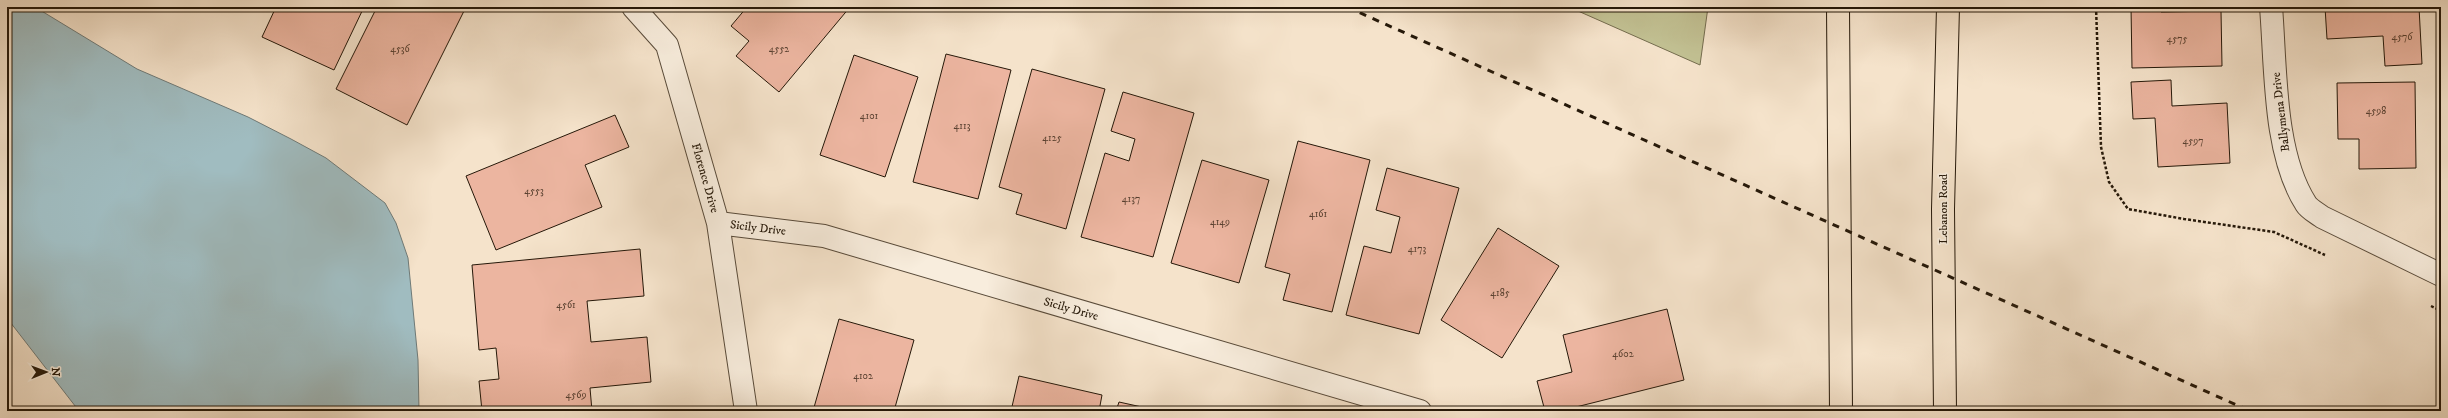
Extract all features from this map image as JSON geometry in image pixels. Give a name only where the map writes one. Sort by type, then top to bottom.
[{"type":"main road","points":[[1838,7],[1842,411]]},
{"type":"main road","name":"Lebanon Road","points":[[1945,411],[1943,209],[1948,7]]},
{"type":"street","name":"Florence Drive","points":[[633,7],[667,45],[718,224],[746,411]]},
{"type":"street","name":"Ballymena Drive","points":[[2271,7],[2281,127],[2287,160],[2306,205],[2322,217],[2441,275]]},
{"type":"street","name":"Sicily Drive","points":[[718,224],[824,236],[1420,411]]},
{"type":"path","points":[[2096,7],[2101,147],[2109,182],[2128,209],[2274,232],[2332,258]]},
{"type":"path","points":[[2427,304],[2441,311]]},
{"type":"shaded area","points":[[1569,7],[1708,7],[1700,65]]},
{"type":"water","points":[[7,7],[35,7],[137,69],[248,117],[291,139],[326,158],[385,203],[396,223],[408,258],[418,360],[419,411],[79,411],[7,318]]},
{"type":"building","points":[[276,7],[364,7],[334,70],[262,37]]},
{"type":"building","points":[[377,7],[461,7],[465,9],[407,125],[336,89]]},
{"type":"building","points":[[747,7],[850,7],[779,92],[736,56],[749,41],[731,26]]},
{"type":"building","points":[[2131,7],[2161,7],[2161,12],[2221,11],[2222,66],[2132,68]]},
{"type":"building","points":[[2325,7],[2419,7],[2422,64],[2385,66],[2383,36],[2327,39]]},
{"type":"building","points":[[946,54],[1011,70],[978,199],[913,182]]},
{"type":"building","points":[[854,55],[918,77],[885,177],[820,155]]},
{"type":"building","points":[[1032,69],[1105,89],[1066,229],[1016,214],[1022,194],[999,187]]},
{"type":"building","points":[[2171,80],[2172,106],[2227,103],[2230,163],[2158,167],[2155,118],[2133,119],[2131,82]]},
{"type":"building","points":[[2415,82],[2416,168],[2359,169],[2359,139],[2338,139],[2337,83]]},
{"type":"building","points":[[1123,92],[1194,113],[1153,257],[1081,237],[1105,153],[1129,161],[1135,139],[1111,131]]},
{"type":"building","points":[[615,115],[629,147],[585,165],[602,207],[496,250],[466,176]]},
{"type":"building","points":[[1298,141],[1370,160],[1332,312],[1283,300],[1290,274],[1265,267]]},
{"type":"building","points":[[1202,160],[1269,180],[1239,283],[1171,263]]},
{"type":"building","points":[[1387,168],[1459,188],[1419,334],[1346,315],[1364,246],[1391,253],[1400,217],[1376,210]]},
{"type":"building","points":[[1498,228],[1559,266],[1502,358],[1441,320]]},
{"type":"building","points":[[640,249],[644,296],[587,301],[591,342],[647,337],[651,382],[590,388],[592,411],[482,411],[479,381],[499,379],[496,348],[479,350],[472,265]]},
{"type":"building","points":[[1667,309],[1684,380],[1560,411],[1545,411],[1537,381],[1572,372],[1563,335]]},
{"type":"building","points":[[839,319],[914,340],[894,411],[813,411]]},
{"type":"building","points":[[1019,376],[1102,395],[1099,411],[1011,411]]},
{"type":"building","points":[[1119,402],[1160,411],[1116,411]]},
{"type":"railway","points":[[1347,7],[2250,411]]}]
